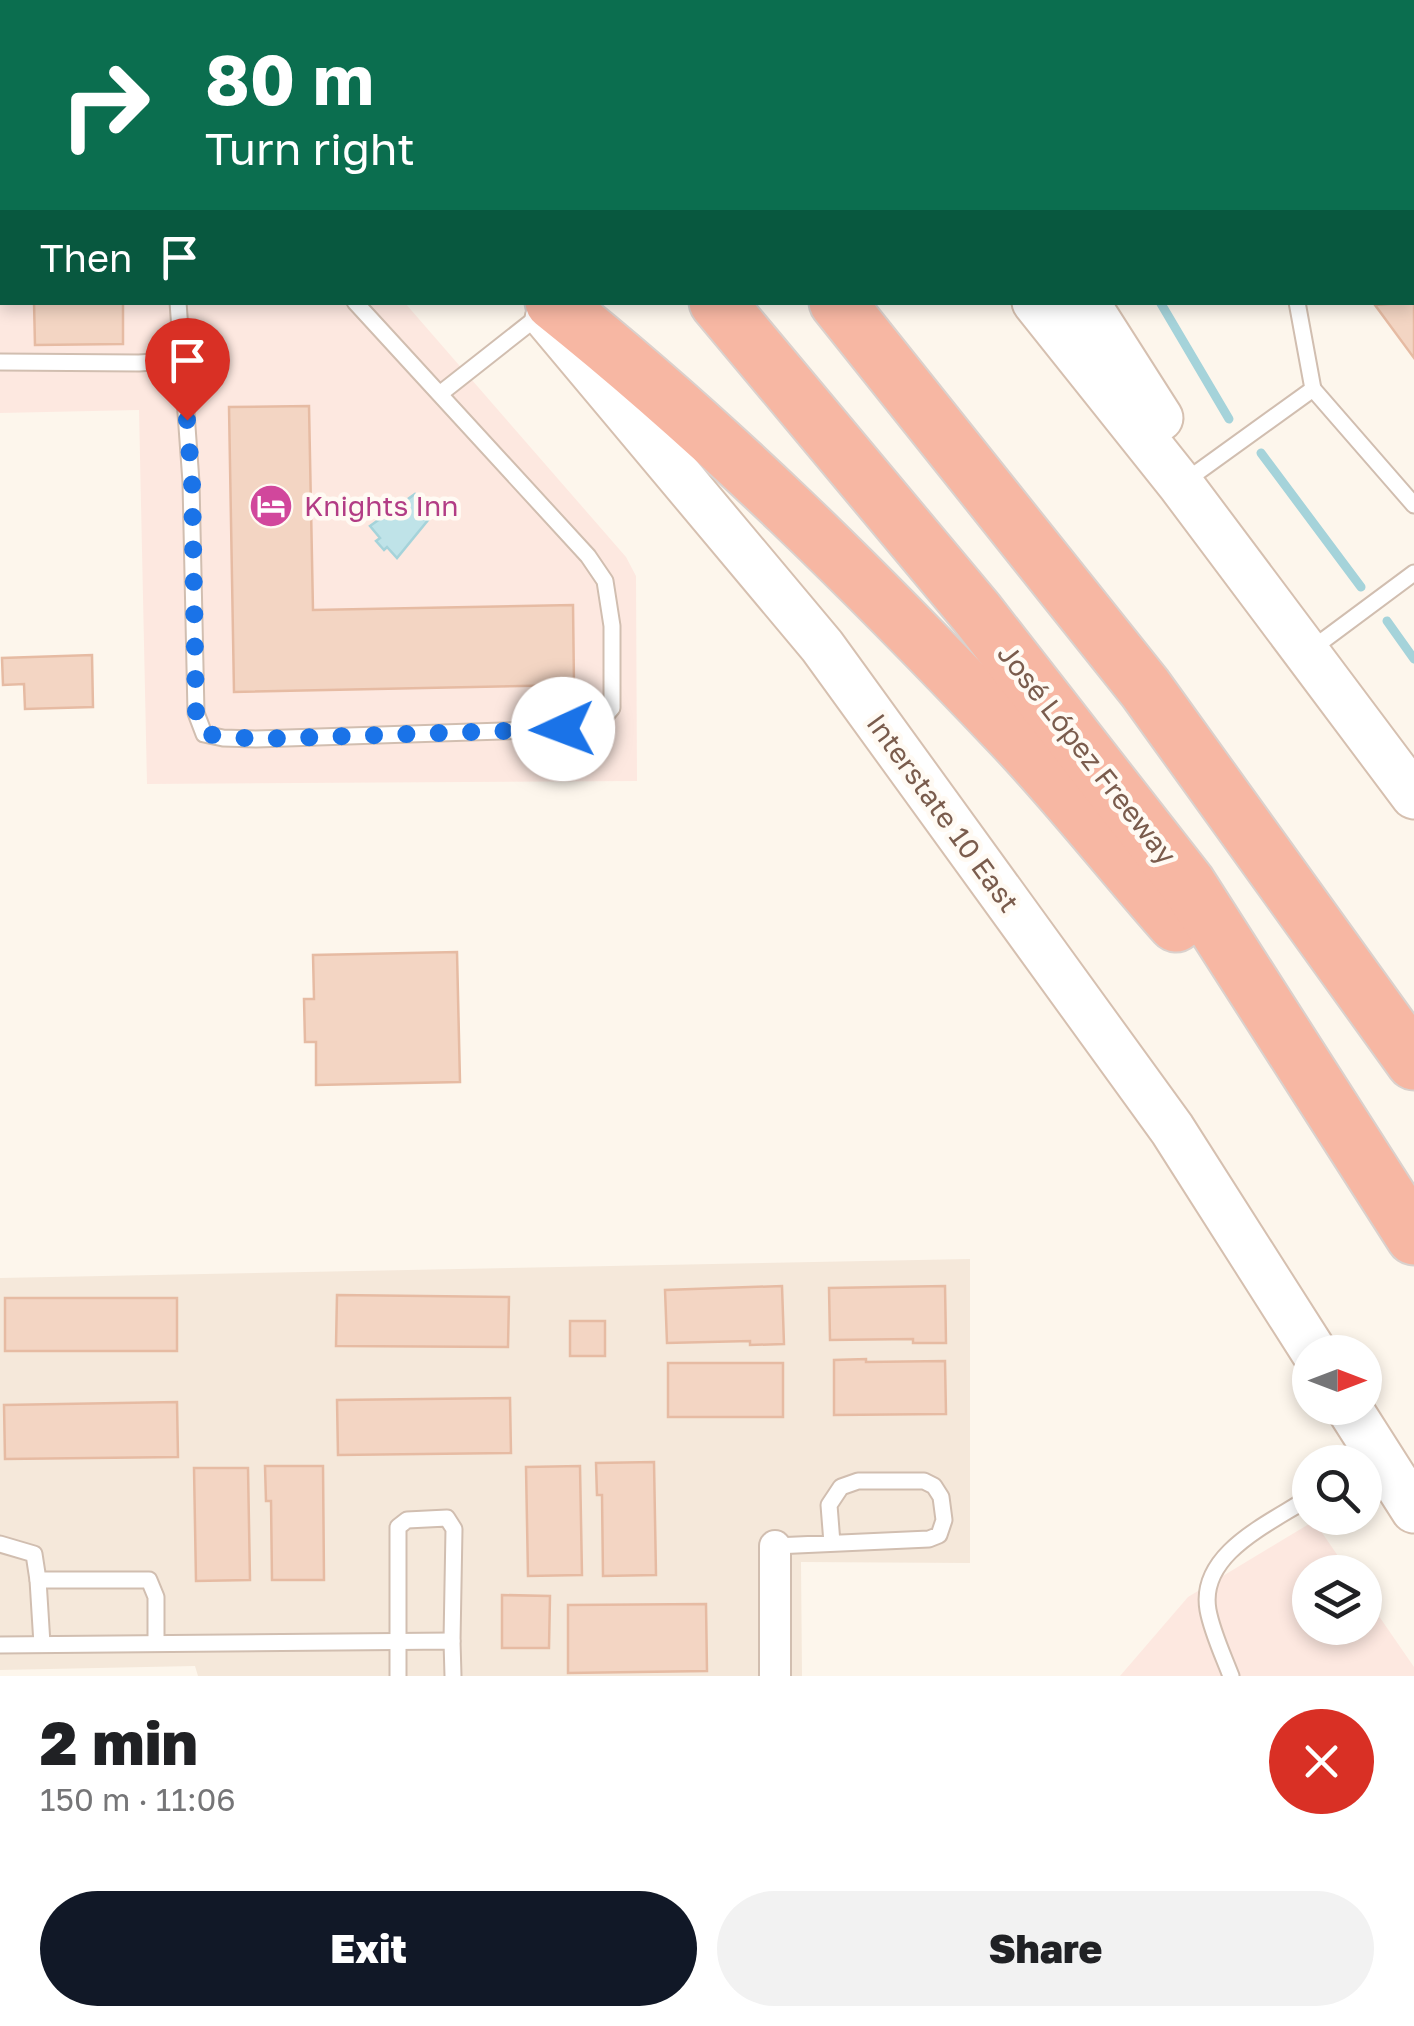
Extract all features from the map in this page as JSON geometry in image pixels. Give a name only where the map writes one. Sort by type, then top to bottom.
[{"type":"highway","name":"José López Freeway","points":[[720,305],[976,612],[1188,884],[1414,1238]]},
{"type":"highway","points":[[840,305],[1146,688],[1414,1062]]},
{"type":"highway","points":[[543,306],[642,374],[800,520],[1014,736],[1321,1092]]},
{"type":"main road","points":[[1037,305],[1176,478],[1414,796]]},
{"type":"main road","points":[[1088,305],[1174,440],[1176,478]]},
{"type":"main road","name":"Interstate 10 East","points":[[543,306],[822,646],[1172,1129],[1303,1335]]},
{"type":"main road","points":[[1382,1472],[1414,1510]]},
{"type":"street","points":[[775,1546],[775,1676]]},
{"type":"lane","points":[[178,305],[192,482],[196,713],[204,734],[222,738],[595,728],[612,708],[612,626],[605,581],[588,556],[358,305]]},
{"type":"lane","points":[[1298,305],[1314,389],[1414,506]]},
{"type":"lane","points":[[441,392],[543,306]]},
{"type":"lane","points":[[0,362],[139,364],[180,360]]},
{"type":"lane","points":[[1176,478],[1314,389]]},
{"type":"lane","points":[[1306,654],[1414,573]]},
{"type":"lane","points":[[775,1546],[929,1539],[939,1535],[944,1520],[941,1497],[934,1486],[924,1481],[858,1481],[841,1487],[829,1505],[832,1543]]},
{"type":"lane","points":[[1230,1676],[1208,1610],[1207,1589],[1220,1560],[1292,1510]]},
{"type":"lane","points":[[398,1676],[398,1527],[408,1520],[447,1518],[454,1528],[453,1676]]},
{"type":"lane","points":[[0,1544],[34,1554],[42,1644]]},
{"type":"lane","points":[[38,1580],[148,1580],[156,1597],[156,1642]]},
{"type":"lane","points":[[0,1645],[452,1641]]},
{"type":"shaded area","points":[[0,305],[407,305],[626,557],[636,576],[637,781],[147,784],[139,410],[0,413]]},
{"type":"shaded area","points":[[970,1259],[970,1563],[801,1562],[802,1676],[198,1676],[195,1666],[0,1670],[0,1278]]},
{"type":"shaded area","points":[[1292,1534],[1324,1535],[1337,1555],[1292,1555],[1292,1645],[1382,1645],[1382,1621],[1414,1667],[1414,1676],[1120,1676],[1188,1597]]},
{"type":"water","points":[[415,494],[433,514],[397,558],[376,541],[380,538],[370,526]]},
{"type":"building","points":[[34,305],[123,305],[123,344],[35,345]]},
{"type":"building","points":[[1375,305],[1414,305],[1414,358]]},
{"type":"building","name":"Knights Inn","points":[[309,406],[313,610],[573,605],[574,685],[234,692],[229,407]]},
{"type":"building","points":[[92,655],[93,707],[25,709],[24,684],[3,685],[2,658]]},
{"type":"building","points":[[457,952],[460,1082],[316,1085],[316,1042],[305,1042],[304,999],[314,999],[313,955]]},
{"type":"building","points":[[782,1286],[784,1344],[667,1343],[665,1290]]},
{"type":"building","points":[[945,1286],[946,1343],[913,1343],[913,1339],[830,1340],[829,1288]]},
{"type":"building","points":[[337,1295],[509,1297],[508,1347],[336,1346]]},
{"type":"building","points":[[5,1298],[177,1298],[177,1351],[5,1351]]},
{"type":"building","points":[[570,1321],[605,1321],[605,1356],[570,1356]]},
{"type":"building","points":[[834,1360],[945,1361],[946,1414],[834,1415]]},
{"type":"building","points":[[668,1363],[783,1363],[783,1417],[668,1417]]},
{"type":"building","points":[[510,1398],[511,1453],[338,1455],[337,1400]]},
{"type":"building","points":[[177,1402],[178,1457],[5,1459],[4,1405]]},
{"type":"building","points":[[654,1462],[656,1575],[603,1576],[602,1495],[597,1495],[596,1463]]},
{"type":"building","points":[[265,1466],[323,1466],[324,1580],[272,1580],[271,1501],[266,1501]]},
{"type":"building","points":[[580,1466],[582,1575],[528,1576],[526,1467]]},
{"type":"building","points":[[194,1468],[248,1468],[250,1580],[196,1581]]},
{"type":"building","points":[[502,1595],[550,1596],[549,1648],[502,1648]]},
{"type":"building","points":[[706,1604],[707,1671],[568,1673],[568,1605]]},
{"type":"waterway","points":[[1162,305],[1229,419]]},
{"type":"waterway","points":[[1261,453],[1361,587]]},
{"type":"waterway","points":[[1387,621],[1414,659]]},
{"type":"place","name":"Knights Inn","points":[[271,506]]},
{"type":"route","points":[[187,420],[192,482],[196,713],[204,734],[256,739],[563,729]]}]
